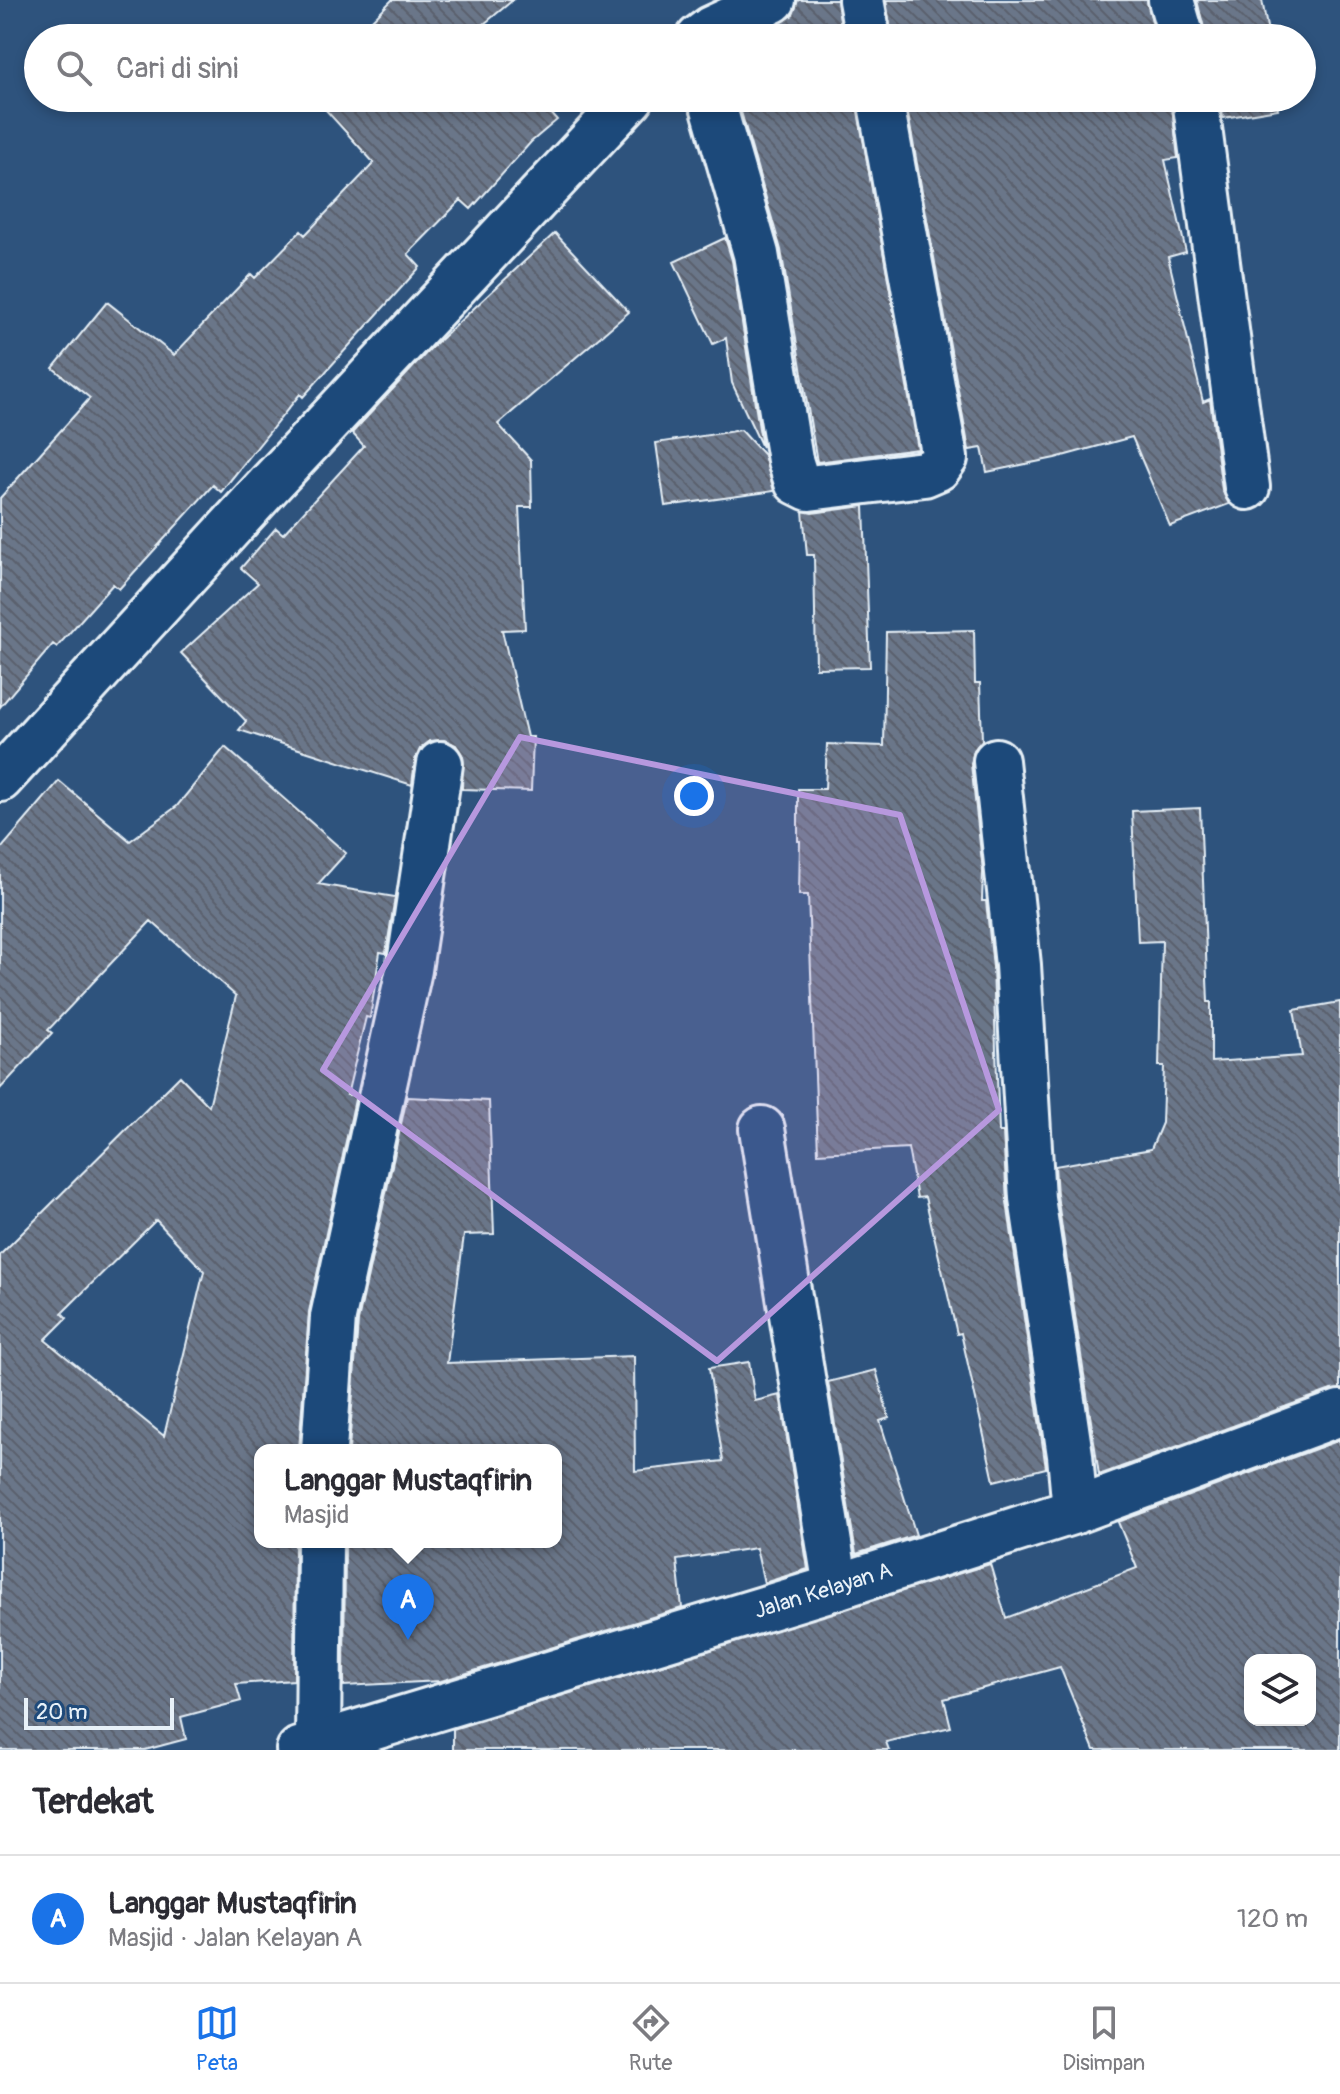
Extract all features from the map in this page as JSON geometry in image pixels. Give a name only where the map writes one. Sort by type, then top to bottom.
[{"type":"street","points":[[861,0],[865,24]]},
{"type":"street","points":[[1171,0],[1178,24]]},
{"type":"street","points":[[720,24],[749,4]]},
{"type":"street","points":[[0,779],[268,486],[618,112]]},
{"type":"street","points":[[715,112],[756,254],[790,460],[797,482],[809,488],[924,474],[938,468],[945,458],[883,112]]},
{"type":"street","points":[[1197,112],[1247,487]]},
{"type":"street","points":[[996,761],[1018,965],[1032,1198],[1070,1455],[1075,1511]]},
{"type":"street","points":[[324,1444],[333,1317],[409,970],[440,764]]},
{"type":"street","points":[[762,1129],[836,1587]]},
{"type":"street","name":"Jalan Kelayan A","points":[[308,1746],[836,1587],[1075,1511],[1340,1413]]},
{"type":"street","points":[[308,1746],[320,1548]]},
{"type":"highlighted area","points":[[520,737],[900,815],[999,1110],[717,1361],[323,1070]]},
{"type":"building","points":[[392,0],[513,0],[484,24],[368,24]]},
{"type":"building","points":[[798,0],[837,0],[841,24],[779,24],[793,15]]},
{"type":"building","points":[[886,0],[1147,0],[1153,24],[890,24]]},
{"type":"building","points":[[1197,0],[1262,0],[1266,24],[1203,24]]},
{"type":"building","points":[[328,112],[550,112],[557,120],[531,142],[471,209],[461,200],[408,254],[420,267],[303,397],[300,394],[221,492],[213,485],[119,589],[113,584],[57,647],[53,644],[0,707],[0,498],[90,398],[53,368],[107,302],[174,355],[251,274],[255,278],[301,231],[305,235],[374,163]]},
{"type":"building","points":[[741,112],[858,112],[918,449],[817,462],[781,250]]},
{"type":"building","points":[[908,112],[1173,112],[1178,158],[1165,160],[1186,252],[1168,257],[1203,402],[1210,399],[1222,490],[1229,504],[1170,526],[1132,437],[987,472],[982,448],[969,450]]},
{"type":"building","points":[[1222,112],[1260,112],[1223,118]]},
{"type":"building","points":[[555,233],[629,312],[498,424],[531,460],[532,507],[519,507],[525,629],[502,630],[527,737],[533,737],[531,791],[462,789],[463,756],[456,745],[444,740],[430,741],[420,749],[415,760],[412,785],[239,730],[246,721],[181,653],[258,583],[241,568],[276,528],[283,534],[364,446],[352,433],[431,348]]},
{"type":"building","points":[[725,238],[732,260],[762,447],[732,383],[726,338],[713,344],[674,262]]},
{"type":"building","points":[[741,430],[764,455],[774,491],[665,506],[656,443]]},
{"type":"building","points":[[864,506],[870,667],[816,668],[814,555],[807,555],[803,511],[812,513]]},
{"type":"building","points":[[974,630],[975,683],[980,683],[982,740],[974,750],[971,764],[983,871],[982,901],[986,901],[993,967],[999,1132],[1003,1132],[1007,1202],[1046,1468],[994,1481],[961,1333],[957,1334],[925,1197],[917,1198],[908,1148],[818,1153],[808,895],[799,895],[798,789],[825,789],[827,744],[884,746],[886,632]]},
{"type":"building","points":[[225,747],[346,853],[318,884],[395,897],[386,953],[380,952],[370,1018],[366,1017],[347,1095],[356,1095],[309,1312],[299,1444],[254,1444],[254,1548],[295,1548],[294,1680],[236,1684],[241,1701],[181,1717],[186,1739],[145,1750],[0,1750],[0,1255],[180,1076],[209,1106],[236,996],[151,921],[48,1030],[52,1033],[0,1089],[0,850],[59,781],[130,841],[177,806]],"holes":[[[156,1220],[204,1271],[164,1436],[45,1340],[67,1318],[62,1313]]]},
{"type":"building","points":[[1200,808],[1208,1002],[1211,1002],[1211,1062],[1302,1056],[1294,1010],[1340,1002],[1340,1389],[1099,1475],[1055,1166],[1151,1149],[1162,1123],[1164,1066],[1159,1066],[1162,941],[1138,942],[1132,811]]},
{"type":"building","points":[[407,1097],[489,1101],[494,1234],[464,1235],[447,1363],[634,1356],[635,1471],[723,1461],[709,1368],[749,1362],[755,1401],[780,1395],[808,1569],[764,1583],[756,1548],[677,1560],[682,1608],[441,1681],[344,1686],[345,1548],[562,1548],[562,1444],[349,1444],[358,1321]]},
{"type":"building","points":[[876,1370],[889,1418],[880,1421],[916,1535],[856,1554],[828,1382]]},
{"type":"building","points":[[1340,1440],[1340,1750],[1094,1750],[1060,1667],[944,1699],[951,1727],[886,1742],[889,1750],[453,1750],[453,1729],[990,1564],[1006,1618],[1137,1568],[1118,1522]]},
{"type":"place","name":"Langgar Mustaqfirin","points":[[408,1640]]}]
